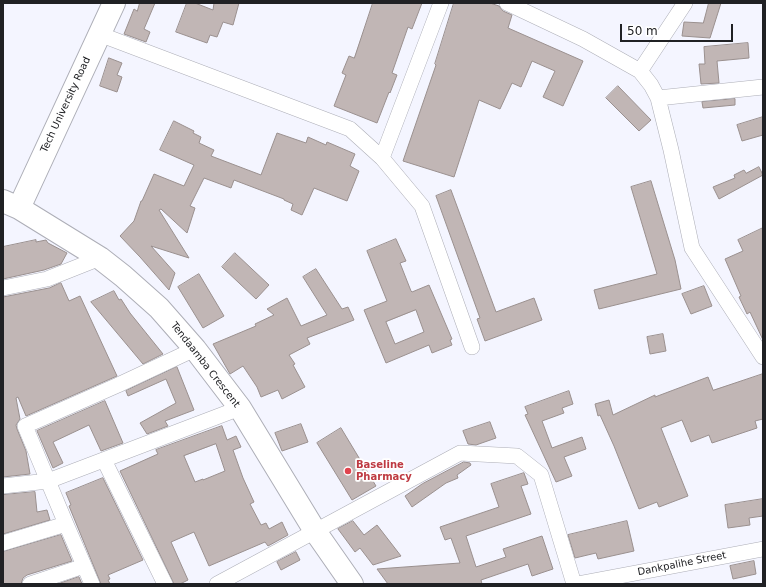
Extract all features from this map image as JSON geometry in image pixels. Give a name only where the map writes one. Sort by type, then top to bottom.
[{"type":"street","name":"Tech University Road","points":[[11,205],[114,3]]},
{"type":"street","points":[[382,158],[441,3]]},
{"type":"street","points":[[507,3],[583,39],[640,71],[651,85],[658,98],[692,248],[763,357]]},
{"type":"street","points":[[640,71],[685,3]]},
{"type":"street","points":[[99,34],[350,129],[382,158],[422,206],[472,347]]},
{"type":"street","points":[[658,98],[763,87]]},
{"type":"street","name":"Tendaamba Crescent","points":[[11,205],[100,258],[159,308],[195,349],[240,408],[315,531],[352,584]]},
{"type":"street","points":[[3,288],[47,278],[100,258]]},
{"type":"street","points":[[92,584],[25,426],[195,349]]},
{"type":"street","points":[[3,486],[48,481],[240,408]]},
{"type":"street","points":[[217,584],[460,453],[518,456],[541,475],[575,584]]},
{"type":"street","points":[[104,460],[165,584]]},
{"type":"street","points":[[3,543],[66,524]]},
{"type":"street","name":"Dankpalihe Street","points":[[575,584],[763,549]]},
{"type":"street","points":[[30,584],[84,566]]},
{"type":"building","points":[[140,3],[155,3],[144,29],[150,32],[146,42],[124,34],[134,9],[137,11]]},
{"type":"building","points":[[187,3],[195,3],[213,10],[214,3],[239,3],[233,25],[223,22],[217,37],[210,35],[207,43],[176,32]]},
{"type":"building","points":[[373,3],[422,3],[412,29],[408,27],[392,73],[397,75],[377,123],[334,106],[346,75],[342,73],[349,56],[354,58]]},
{"type":"building","points":[[454,3],[490,3],[499,6],[503,11],[512,15],[508,28],[583,61],[563,106],[543,97],[555,71],[532,61],[521,87],[512,83],[500,109],[479,100],[454,177],[403,161],[436,65],[435,64]]},
{"type":"building","points":[[709,3],[721,3],[710,38],[682,36],[684,22],[703,23]]},
{"type":"building","points":[[748,43],[749,58],[717,61],[719,83],[701,84],[699,64],[705,64],[704,47]]},
{"type":"building","points":[[109,58],[122,63],[117,75],[122,77],[117,92],[100,86]]},
{"type":"building","points":[[618,86],[651,120],[639,131],[606,98]]},
{"type":"building","points":[[735,99],[735,105],[703,108],[702,102]]},
{"type":"building","points":[[763,117],[763,135],[742,141],[737,125]]},
{"type":"building","points":[[174,121],[194,131],[193,133],[201,137],[199,143],[214,150],[211,156],[261,175],[277,133],[306,143],[308,137],[326,145],[327,142],[355,154],[350,166],[359,171],[347,201],[314,188],[302,215],[291,210],[293,204],[284,199],[234,180],[231,188],[204,178],[190,206],[195,208],[187,233],[161,209],[159,210],[189,258],[151,246],[175,273],[169,290],[120,236],[134,221],[141,201],[154,174],[184,186],[194,165],[160,150]]},
{"type":"building","points":[[759,167],[763,175],[719,199],[713,187],[735,178],[734,175],[744,170],[746,173]]},
{"type":"building","points":[[651,181],[675,260],[681,289],[599,309],[594,290],[657,274],[631,187]]},
{"type":"building","points":[[451,190],[496,312],[534,298],[542,320],[485,341],[477,319],[480,318],[436,196]]},
{"type":"building","points":[[763,228],[763,340],[750,312],[747,314],[739,297],[741,296],[725,259],[743,251],[738,240]]},
{"type":"building","points":[[396,239],[406,261],[400,263],[411,291],[412,292],[429,285],[452,339],[450,340],[452,345],[432,353],[429,345],[386,363],[364,310],[387,301],[367,251]],"holes":[[[416,310],[424,332],[395,344],[386,322]]]},
{"type":"building","points":[[36,240],[36,242],[46,240],[48,243],[67,253],[61,264],[44,270],[3,279],[3,247]]},
{"type":"building","points":[[235,253],[269,285],[256,299],[222,267]]},
{"type":"building","points":[[316,269],[342,309],[348,307],[354,320],[307,338],[310,344],[289,355],[295,364],[293,365],[305,387],[282,399],[278,390],[261,397],[257,387],[243,366],[230,374],[213,344],[256,326],[255,324],[274,315],[267,309],[287,298],[301,326],[327,315],[303,277]]},
{"type":"building","points":[[199,274],[224,316],[203,328],[178,287]]},
{"type":"building","points":[[61,283],[69,301],[80,296],[117,376],[26,416],[18,397],[16,398],[20,419],[16,425],[26,451],[30,474],[3,477],[3,297],[49,288]]},
{"type":"building","points":[[704,286],[712,306],[691,314],[682,294]]},
{"type":"building","points":[[114,291],[119,300],[121,299],[130,313],[163,354],[143,364],[91,302]]},
{"type":"building","points":[[663,334],[666,351],[650,354],[647,337]]},
{"type":"building","points":[[177,367],[194,410],[165,421],[168,426],[147,434],[140,423],[176,403],[166,379],[128,396],[126,391]]},
{"type":"building","points":[[763,374],[763,419],[755,421],[757,428],[712,443],[709,435],[691,442],[682,420],[661,428],[688,496],[659,507],[657,502],[639,509],[614,446],[600,415],[598,416],[595,404],[609,400],[613,415],[655,395],[655,397],[708,377],[713,390]]},
{"type":"building","points":[[569,391],[573,404],[562,408],[564,413],[542,421],[552,448],[582,437],[586,449],[564,457],[572,476],[556,482],[525,415],[528,414],[525,407]]},
{"type":"building","points":[[105,401],[123,443],[101,451],[89,425],[53,442],[63,463],[53,468],[37,431]]},
{"type":"building","points":[[490,422],[496,438],[476,445],[468,444],[463,431]]},
{"type":"building","points":[[301,424],[308,442],[282,451],[275,433]]},
{"type":"building","points":[[222,426],[227,440],[236,436],[241,447],[233,450],[243,478],[254,502],[250,504],[261,525],[266,523],[269,529],[282,522],[288,535],[268,546],[265,542],[209,566],[194,532],[171,542],[188,580],[180,584],[174,584],[120,471],[158,454],[156,450]],"holes":[[[216,444],[225,471],[195,482],[184,456]]]},
{"type":"building","points":[[341,428],[376,486],[352,500],[317,443]]},
{"type":"building","points":[[464,462],[470,463],[471,465],[457,475],[458,478],[446,483],[412,507],[405,496],[422,484]]},
{"type":"building","points":[[524,473],[528,484],[521,486],[531,514],[466,536],[476,567],[506,557],[503,549],[542,536],[553,569],[532,576],[528,564],[481,580],[482,584],[388,584],[377,569],[460,563],[451,538],[445,540],[440,527],[499,507],[491,484]]},
{"type":"building","points":[[103,478],[143,560],[108,575],[110,584],[101,584],[69,506],[71,505],[66,493]]},
{"type":"building","points":[[35,492],[37,512],[47,510],[50,520],[3,534],[3,495]]},
{"type":"building","points":[[763,499],[763,516],[749,518],[750,525],[728,528],[725,505]]},
{"type":"building","points":[[353,521],[364,535],[377,525],[401,556],[373,565],[360,548],[355,552],[338,529]]},
{"type":"building","points":[[627,521],[634,551],[598,559],[596,553],[575,558],[568,535]]},
{"type":"building","points":[[61,535],[72,561],[27,575],[23,578],[21,584],[3,584],[3,552]]},
{"type":"building","points":[[296,552],[300,560],[281,570],[277,562]]},
{"type":"building","points":[[754,561],[756,574],[733,579],[730,566]]},
{"type":"building","points":[[79,577],[82,584],[58,584]]},
{"type":"place","name":"Baseline Pharmacy","points":[[348,471]]}]
